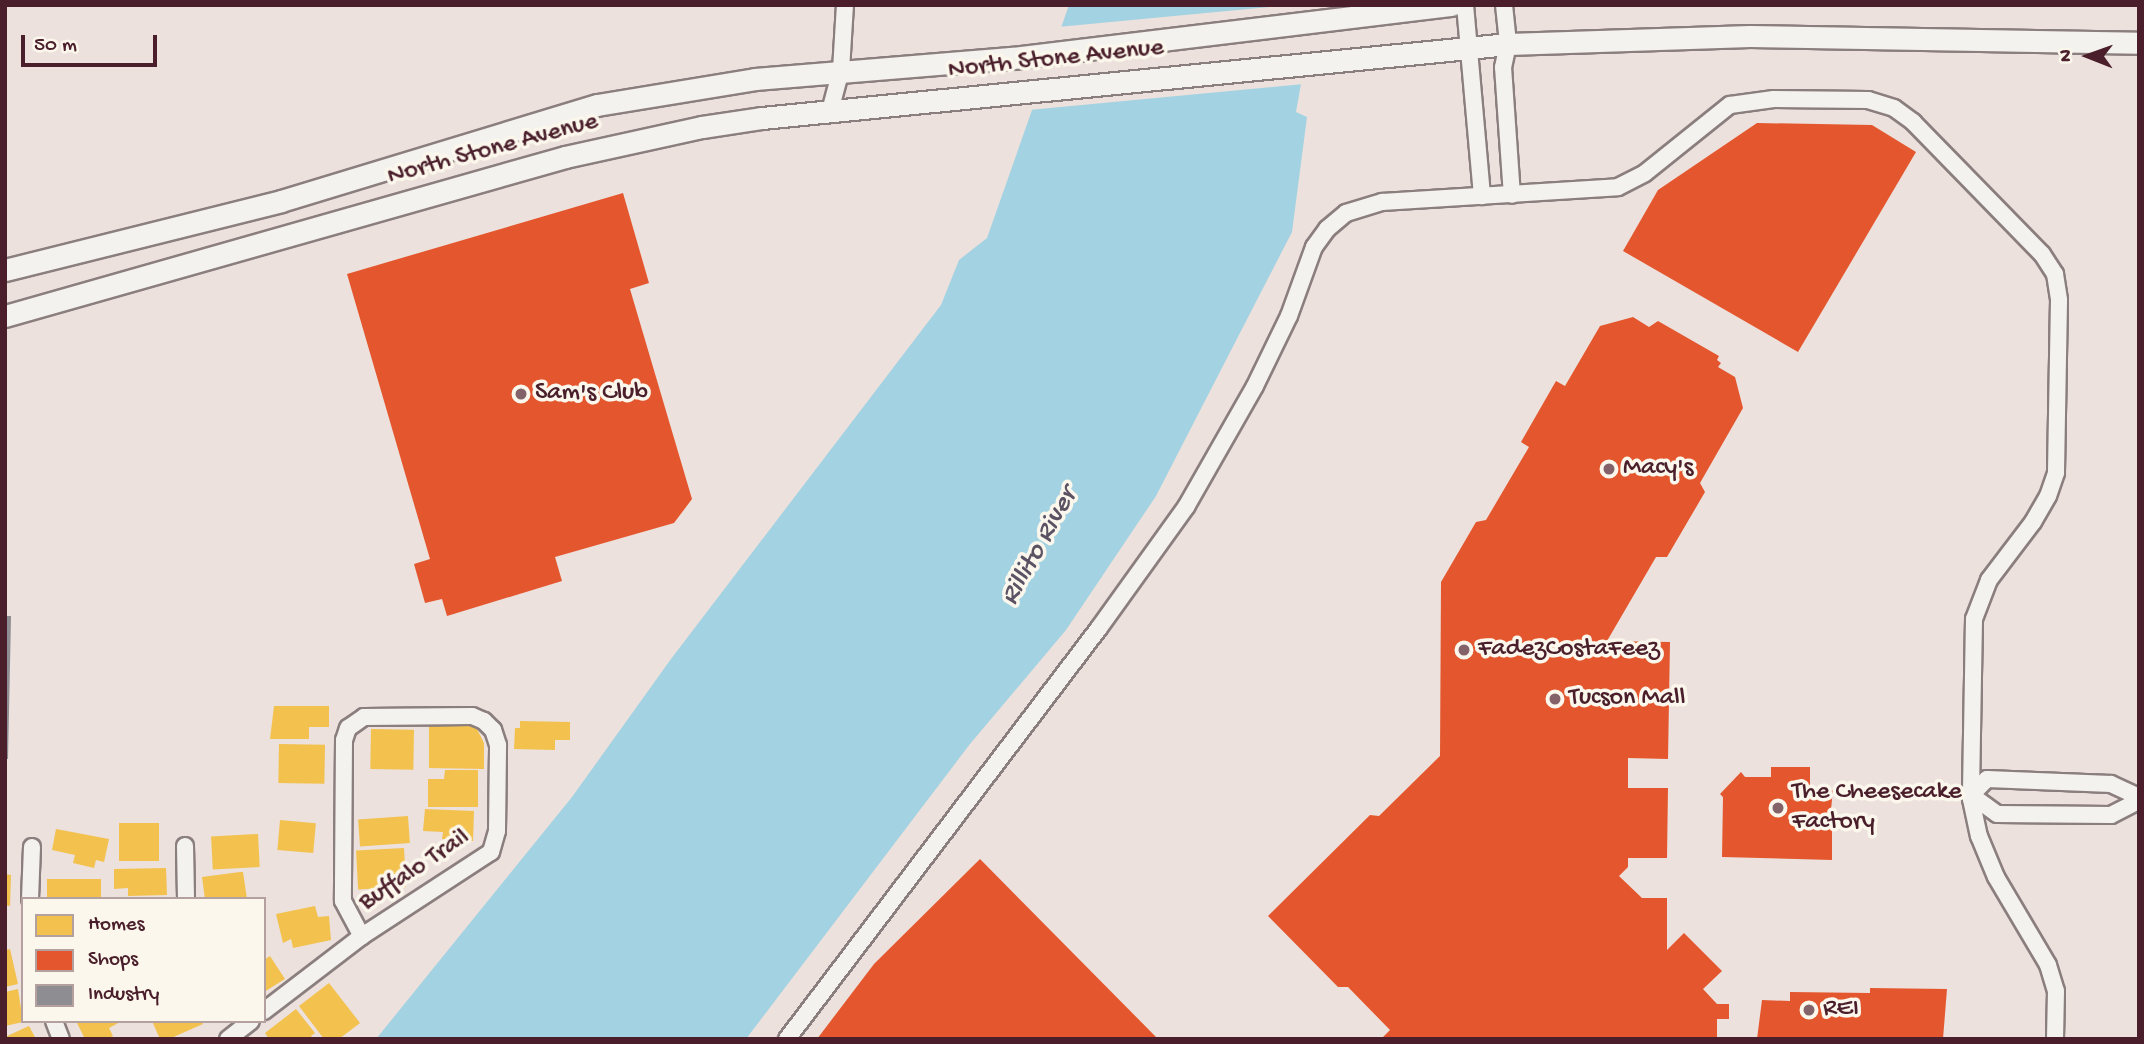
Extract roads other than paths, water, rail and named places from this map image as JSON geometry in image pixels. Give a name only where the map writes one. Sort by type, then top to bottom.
[{"type":"main road","name":"North Stone Avenue","points":[[5,270],[281,201],[597,105],[755,79],[1013,58],[1452,5]]},
{"type":"main road","name":"North Stone Avenue","points":[[5,316],[565,157],[702,127],[830,111],[1468,46],[1737,36],[2139,43]]},
{"type":"street","points":[[830,111],[841,70],[845,5]]},
{"type":"street","points":[[1465,5],[1482,197]]},
{"type":"street","points":[[1504,5],[1507,44],[1503,67],[1512,195]]},
{"type":"street","points":[[787,1039],[1099,628],[1186,507],[1255,386],[1289,316],[1314,247],[1327,229],[1346,213],[1382,202],[1603,190],[1633,181],[1721,110],[1740,102],[1868,100],[1894,108],[1906,116],[2042,254],[2055,274],[2059,300],[2056,473],[2042,509],[1999,565],[1977,606],[1972,634],[1970,795],[1979,836],[1996,877],[2048,965],[2056,991],[2055,1039]]},
{"type":"street","name":"Buffalo Trail","points":[[266,1009],[362,936],[491,852],[495,844],[498,745],[493,730],[484,721],[472,716],[364,717],[348,728],[344,740],[343,901],[362,936]]},
{"type":"street","points":[[1970,795],[1987,779],[2111,784],[2139,799]]},
{"type":"street","points":[[1970,795],[1997,814],[2111,815],[2139,799]]},
{"type":"street","points":[[185,846],[186,897]]},
{"type":"street","points":[[30,897],[32,847]]},
{"type":"street","points":[[228,1039],[243,1024]]},
{"type":"water","name":"Rillito River","points":[[1069,5],[1315,5],[1296,112],[1307,117],[1292,232],[1156,496],[1066,630],[970,744],[746,1039],[376,1039],[572,797],[671,659],[941,305],[959,260],[987,238]]},
{"type":"place","name":"Sam's Club","points":[[521,394]]},
{"type":"place","name":"Macy's","points":[[1609,469]]},
{"type":"place","name":"FadezCostaFeez","points":[[1464,650]]},
{"type":"place","name":"Tucson Mall","points":[[1555,699]]},
{"type":"place","name":"The Cheesecake Factory","points":[[1778,808]]},
{"type":"place","name":"REI","points":[[1809,1010]]}]
